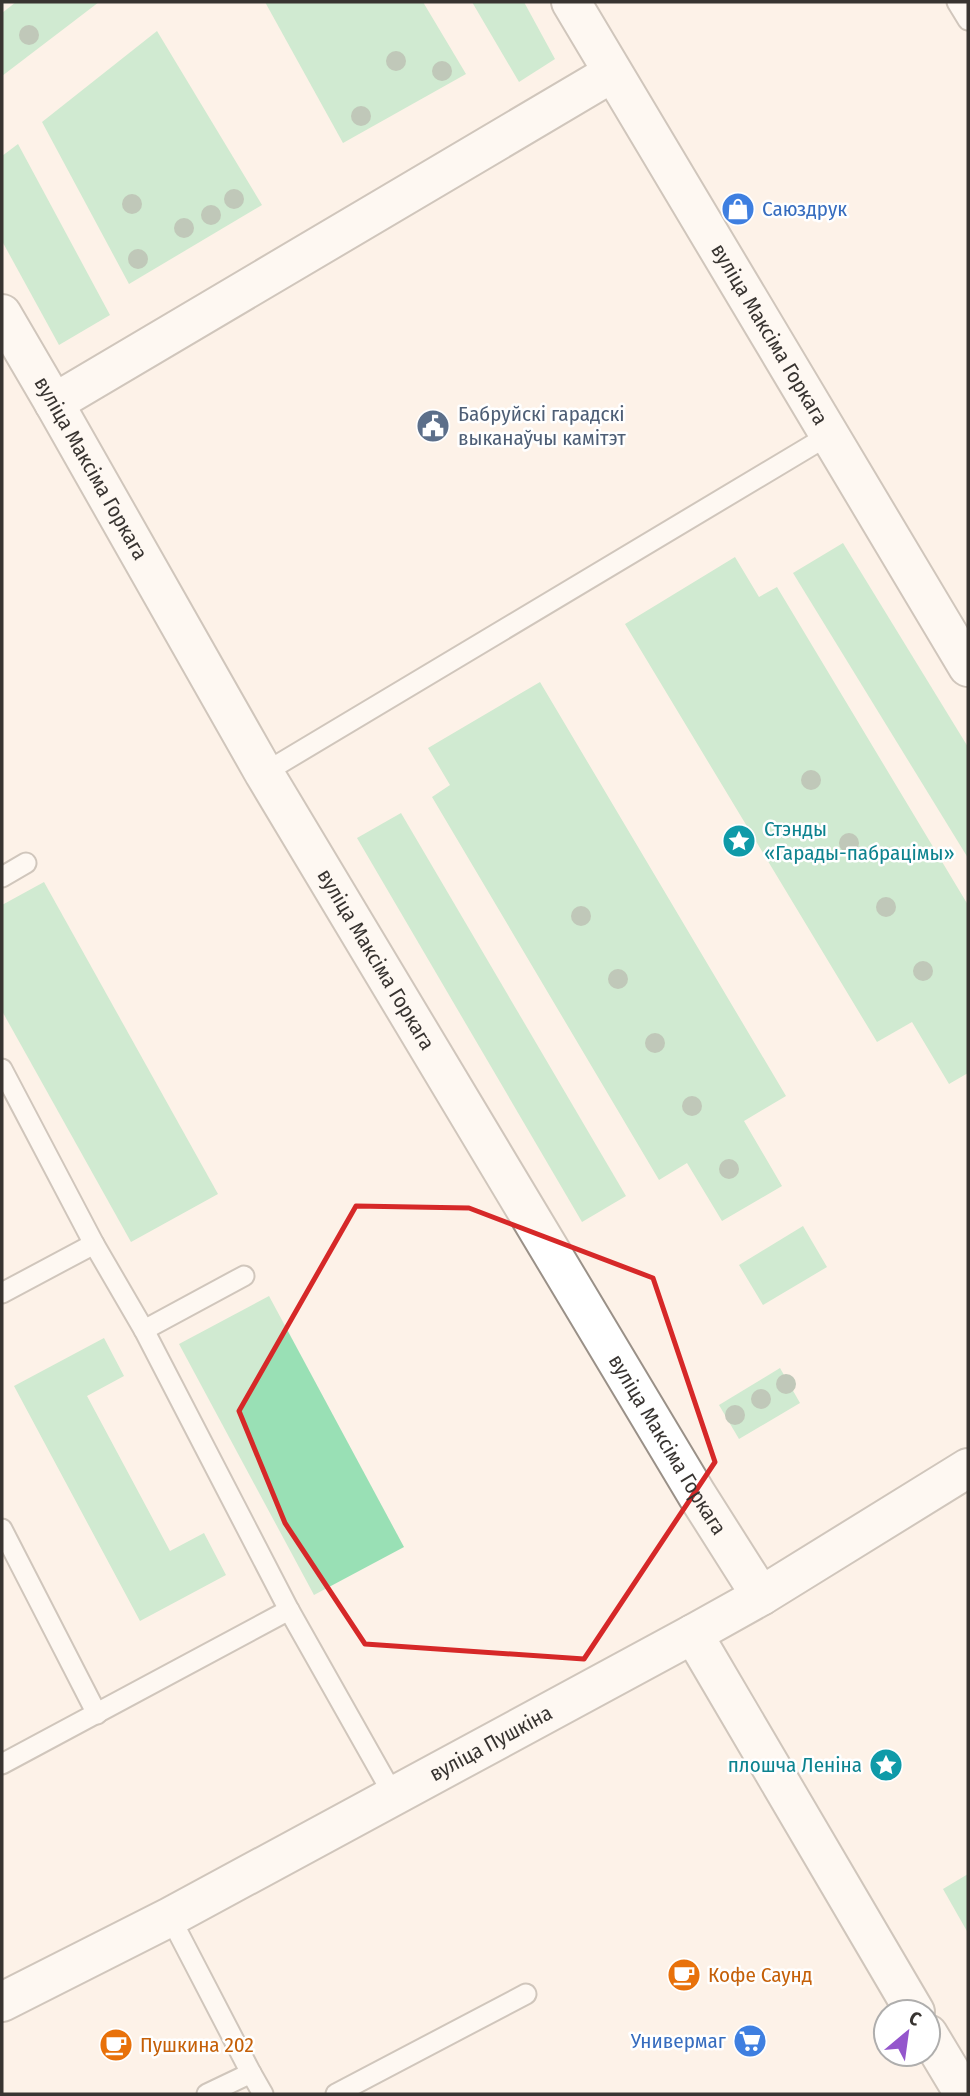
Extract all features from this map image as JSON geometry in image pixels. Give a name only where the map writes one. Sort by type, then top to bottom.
[{"type":"street","name":"вуліца Максіма Горкага","points":[[570,2],[968,667]]},
{"type":"street","points":[[54,403],[612,73]]},
{"type":"street","name":"вуліца Максіма Горкага","points":[[2,314],[264,773],[697,1495],[761,1596]]},
{"type":"street","name":"вуліца Пушкіна","points":[[2,2002],[170,1917],[693,1634],[761,1596],[968,1468]]},
{"type":"street","points":[[693,1634],[907,1998]]},
{"type":"street","points":[[942,2057],[964,2094]]},
{"type":"lane","points":[[957,2],[968,20]]},
{"type":"lane","points":[[264,773],[829,435]]},
{"type":"lane","points":[[2,877],[26,863]]},
{"type":"lane","points":[[2,1069],[94,1244],[144,1330],[289,1610],[394,1796]]},
{"type":"lane","points":[[2,1293],[94,1244]]},
{"type":"lane","points":[[144,1330],[244,1276]]},
{"type":"lane","points":[[2,1529],[97,1714]]},
{"type":"lane","points":[[2,1764],[289,1610]]},
{"type":"lane","points":[[170,1917],[263,2094]]},
{"type":"lane","points":[[336,2094],[526,1994]]},
{"type":"lane","points":[[207,2094],[251,2073]]},
{"type":"highlighted area","points":[[356,1206],[469,1208],[653,1278],[715,1462],[584,1659],[365,1644],[285,1523],[239,1411]]},
{"type":"green space","points":[[16,2],[99,2],[2,76],[2,13]]},
{"type":"green space","points":[[265,2],[423,2],[466,74],[343,143]]},
{"type":"green space","points":[[472,2],[524,2],[555,59],[519,82]]},
{"type":"green space","points":[[157,31],[262,205],[129,284],[42,122]]},
{"type":"green space","points":[[18,144],[110,315],[59,345],[2,241],[2,156]]},
{"type":"green space","points":[[843,543],[968,747],[968,858],[793,573]]},
{"type":"green space","points":[[735,557],[759,597],[777,587],[968,905],[968,1073],[949,1084],[912,1022],[877,1042],[625,624]]},
{"type":"green space","points":[[540,682],[786,1096],[744,1121],[782,1186],[722,1221],[687,1163],[659,1180],[432,797],[450,785],[428,748]]},
{"type":"green space","points":[[401,813],[626,1196],[582,1222],[357,838]]},
{"type":"green space","points":[[44,882],[218,1194],[131,1242],[2,1011],[2,905]]},
{"type":"green space","points":[[803,1226],[827,1267],[763,1305],[739,1265]]},
{"type":"green space","points":[[269,1296],[404,1547],[314,1595],[179,1344]]},
{"type":"green space","points":[[104,1338],[124,1376],[87,1396],[170,1551],[204,1533],[226,1575],[140,1621],[14,1386]]},
{"type":"green space","points":[[780,1368],[800,1403],[739,1439],[719,1405]]},
{"type":"green space","points":[[968,1874],[968,1933],[943,1889]]},
{"type":"place","name":"Саюздрук","points":[[738,209]]},
{"type":"place","name":"Бабруйскі гарадскі выканаўчы камітэт","points":[[433,426]]},
{"type":"place","name":"Стэнды «Гарады-пабрацімы»","points":[[739,841]]},
{"type":"place","name":"плошча Леніна","points":[[886,1765]]},
{"type":"place","name":"Кофе Саунд","points":[[684,1975]]},
{"type":"place","name":"Универмаг","points":[[750,2041]]},
{"type":"place","name":"Пушкина 202","points":[[116,2045]]}]
